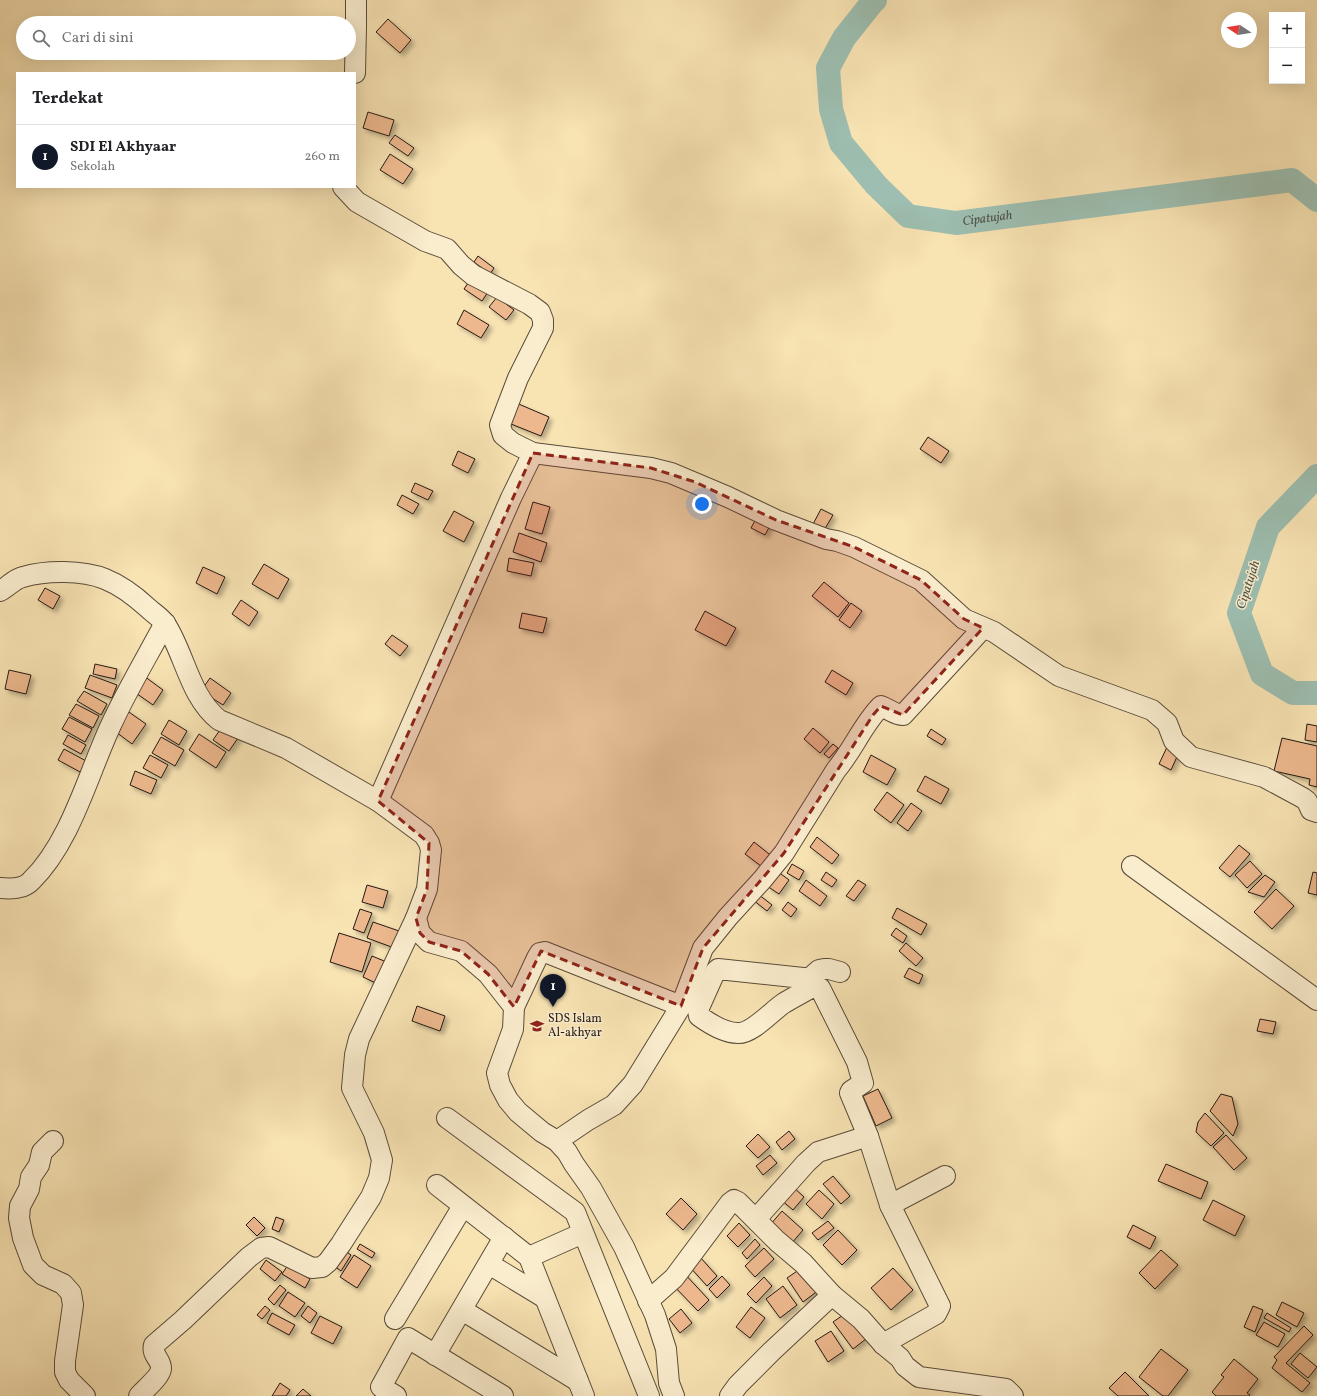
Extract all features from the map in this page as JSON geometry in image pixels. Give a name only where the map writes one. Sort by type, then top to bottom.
[{"type":"street","points":[[356,0],[356,16]]},
{"type":"street","points":[[355,60],[355,72]]},
{"type":"street","points":[[344,188],[357,202],[425,241],[447,249],[467,271],[529,304],[540,312],[543,320],[543,328],[518,378],[500,425],[503,435],[513,444],[533,453],[651,468],[670,473],[694,482],[776,520],[826,539],[854,547],[921,580],[964,619],[994,632],[1059,676],[1152,710],[1166,723],[1174,741],[1191,756],[1269,779],[1303,798],[1307,801],[1311,810],[1317,812]]},
{"type":"street","points":[[378,801],[511,498],[533,453]]},
{"type":"street","points":[[0,591],[22,577],[42,574],[59,573],[92,575],[116,584],[141,602],[165,623],[182,656],[198,694],[214,716],[219,720],[286,748],[378,801],[424,835],[429,843],[430,850],[427,889],[416,918],[359,1039],[355,1055],[352,1088],[374,1133],[382,1160],[379,1178],[371,1197],[341,1244],[328,1262],[322,1267],[312,1268],[269,1247],[261,1248],[249,1257],[183,1320],[154,1345],[154,1352],[161,1369],[159,1374],[139,1396]]},
{"type":"street","points":[[0,888],[10,889],[20,887],[30,882],[51,857],[62,838],[76,807],[111,724],[165,623]]},
{"type":"street","points":[[557,1141],[588,1120],[614,1105],[633,1084],[680,1006],[703,948],[784,853],[872,715],[882,706],[898,715],[903,715],[983,628]]},
{"type":"street","points":[[1132,866],[1317,1000]]},
{"type":"street","points":[[416,918],[420,933],[429,942],[461,951],[488,974],[514,1008]]},
{"type":"street","points":[[674,1396],[669,1383],[666,1349],[655,1315],[624,1247],[591,1188],[567,1152],[557,1141],[542,1132],[518,1112],[508,1100],[500,1085],[498,1073],[513,1029],[514,1008],[540,953],[545,952],[680,1006]]},
{"type":"street","points":[[840,972],[824,969],[819,970],[810,978],[803,978],[718,969],[715,972],[698,1010],[699,1016],[708,1023],[727,1031],[739,1033],[747,1032],[792,998],[814,986],[820,988],[857,1062],[863,1083],[851,1090],[850,1093],[868,1136],[890,1205],[940,1306],[936,1314],[883,1344]]},
{"type":"street","points":[[446,1118],[575,1212],[649,1396]]},
{"type":"street","points":[[756,1219],[806,1163],[818,1152],[868,1136]]},
{"type":"street","points":[[53,1141],[42,1152],[39,1165],[31,1176],[29,1189],[20,1206],[19,1218],[23,1238],[33,1265],[43,1275],[63,1284],[71,1293],[72,1305],[64,1362],[65,1372],[69,1380],[85,1396]]},
{"type":"street","points":[[890,1205],[945,1176]]},
{"type":"street","points":[[437,1185],[528,1257],[581,1388]]},
{"type":"street","points":[[648,1301],[674,1278],[730,1203],[734,1200],[756,1219],[776,1241],[803,1263],[832,1295],[861,1319],[883,1344],[900,1358],[905,1366],[919,1377],[1006,1389],[1013,1396]]},
{"type":"street","points":[[395,1319],[463,1206]]},
{"type":"street","points":[[528,1257],[583,1233]]},
{"type":"street","points":[[436,1355],[504,1237]]},
{"type":"street","points":[[488,1264],[545,1298]]},
{"type":"street","points":[[730,1396],[738,1385],[772,1351],[832,1295]]},
{"type":"street","points":[[462,1310],[581,1388]]},
{"type":"street","points":[[396,1396],[381,1387],[408,1338],[503,1396]]},
{"type":"highlighted area","points":[[533,453],[651,468],[695,482],[776,520],[854,547],[921,580],[964,619],[983,628],[903,715],[881,706],[873,715],[784,853],[703,948],[681,1006],[541,951],[514,1007],[488,974],[461,951],[429,942],[420,933],[416,918],[427,889],[429,843],[378,801]]},
{"type":"building","points":[[388,19],[411,40],[400,53],[376,32]]},
{"type":"building","points":[[368,112],[394,120],[389,136],[363,128]]},
{"type":"building","points":[[395,135],[414,148],[408,156],[389,143]]},
{"type":"building","points":[[390,154],[413,169],[403,184],[380,170]]},
{"type":"building","points":[[478,256],[494,268],[490,274],[474,262]]},
{"type":"building","points":[[470,280],[488,292],[482,301],[464,289]]},
{"type":"building","points":[[497,297],[514,310],[506,320],[489,307]]},
{"type":"building","points":[[464,310],[489,325],[481,338],[457,324]]},
{"type":"building","points":[[514,402],[549,417],[541,436],[506,422]]},
{"type":"building","points":[[928,437],[949,451],[941,463],[920,449]]},
{"type":"building","points":[[458,451],[475,459],[468,473],[452,465]]},
{"type":"building","points":[[415,483],[433,491],[428,500],[411,492]]},
{"type":"building","points":[[402,495],[419,504],[413,514],[397,505]]},
{"type":"building","points":[[533,502],[550,507],[542,534],[525,529]]},
{"type":"building","points":[[821,509],[833,515],[823,532],[812,526]]},
{"type":"building","points":[[454,511],[474,522],[464,542],[443,531]]},
{"type":"building","points":[[758,515],[772,522],[765,535],[751,528]]},
{"type":"building","points":[[519,533],[547,543],[541,562],[513,552]]},
{"type":"building","points":[[509,558],[534,563],[531,576],[507,571]]},
{"type":"building","points":[[264,564],[289,579],[278,599],[252,584]]},
{"type":"building","points":[[203,567],[225,577],[217,594],[196,583]]},
{"type":"building","points":[[824,582],[849,603],[838,617],[812,596]]},
{"type":"building","points":[[45,588],[60,596],[53,609],[38,600]]},
{"type":"building","points":[[241,600],[258,612],[249,626],[232,614]]},
{"type":"building","points":[[851,603],[862,611],[850,628],[839,620]]},
{"type":"building","points":[[705,611],[736,628],[726,646],[695,630]]},
{"type":"building","points":[[522,613],[547,618],[543,633],[519,628]]},
{"type":"building","points":[[392,635],[408,646],[400,656],[385,644]]},
{"type":"building","points":[[95,664],[117,669],[115,679],[93,674]]},
{"type":"building","points":[[9,670],[31,675],[26,694],[5,689]]},
{"type":"building","points":[[832,670],[853,683],[846,695],[825,682]]},
{"type":"building","points":[[90,675],[117,685],[112,698],[85,688]]},
{"type":"building","points":[[144,676],[163,690],[153,705],[133,691]]},
{"type":"building","points":[[210,678],[231,693],[223,705],[201,691]]},
{"type":"building","points":[[84,691],[107,704],[101,715],[77,701]]},
{"type":"building","points":[[76,704],[99,716],[93,728],[69,715]]},
{"type":"building","points":[[126,710],[146,724],[132,744],[112,729]]},
{"type":"building","points":[[69,717],[92,729],[85,742],[62,729]]},
{"type":"building","points":[[169,720],[187,731],[179,745],[161,734]]},
{"type":"building","points":[[224,724],[240,735],[229,751],[213,740]]},
{"type":"building","points":[[1307,724],[1317,726],[1317,742],[1305,740]]},
{"type":"building","points":[[813,728],[829,742],[820,753],[804,739]]},
{"type":"building","points":[[931,729],[946,739],[942,745],[927,736]]},
{"type":"building","points":[[199,734],[226,752],[216,768],[189,750]]},
{"type":"building","points":[[68,735],[86,745],[81,754],[63,744]]},
{"type":"building","points":[[161,737],[184,750],[175,766],[152,753]]},
{"type":"building","points":[[1282,738],[1317,746],[1317,787],[1309,785],[1310,779],[1274,771]]},
{"type":"building","points":[[833,744],[838,748],[829,758],[824,754]]},
{"type":"building","points":[[1168,745],[1180,750],[1171,770],[1159,764]]},
{"type":"building","points":[[64,749],[88,762],[82,773],[58,760]]},
{"type":"building","points":[[150,755],[168,765],[161,778],[143,768]]},
{"type":"building","points":[[871,755],[896,769],[887,785],[863,772]]},
{"type":"building","points":[[135,771],[157,780],[151,794],[130,785]]},
{"type":"building","points":[[925,776],[949,789],[941,804],[917,791]]},
{"type":"building","points":[[887,792],[904,805],[891,823],[874,810]]},
{"type":"building","points":[[911,803],[922,811],[908,831],[897,823]]},
{"type":"building","points":[[817,837],[839,855],[832,864],[810,847]]},
{"type":"building","points":[[754,842],[774,858],[765,869],[745,854]]},
{"type":"building","points":[[1239,845],[1250,854],[1230,877],[1219,868]]},
{"type":"building","points":[[1250,861],[1262,874],[1247,888],[1235,875]]},
{"type":"building","points":[[792,864],[804,871],[799,880],[787,873]]},
{"type":"building","points":[[777,871],[789,880],[779,894],[767,886]]},
{"type":"building","points":[[826,872],[837,880],[832,887],[821,880]]},
{"type":"building","points":[[1313,872],[1317,873],[1317,895],[1308,893]]},
{"type":"building","points":[[1265,875],[1275,882],[1264,897],[1248,892]]},
{"type":"building","points":[[806,880],[827,896],[820,906],[799,891]]},
{"type":"building","points":[[858,880],[866,885],[854,901],[846,896]]},
{"type":"building","points":[[367,885],[388,891],[383,908],[362,902]]},
{"type":"building","points":[[1276,889],[1294,906],[1272,929],[1254,912]]},
{"type":"building","points":[[758,894],[772,905],[767,911],[753,900]]},
{"type":"building","points":[[788,902],[797,909],[791,917],[782,910]]},
{"type":"building","points":[[897,908],[927,924],[921,935],[892,918]]},
{"type":"building","points":[[360,909],[372,913],[364,933],[353,929]]},
{"type":"building","points":[[373,922],[402,932],[397,949],[367,938]]},
{"type":"building","points":[[896,928],[907,936],[903,943],[891,935]]},
{"type":"building","points":[[339,933],[371,943],[362,972],[330,962]]},
{"type":"building","points":[[906,943],[923,958],[916,966],[899,951]]},
{"type":"building","points":[[372,956],[389,963],[380,985],[363,977]]},
{"type":"building","points":[[909,968],[923,975],[919,984],[904,977]]},
{"type":"building","points":[[417,1006],[445,1016],[440,1031],[412,1021]]},
{"type":"building","points":[[1260,1019],[1276,1022],[1273,1034],[1257,1031]]},
{"type":"building","points":[[878,1089],[892,1118],[876,1126],[863,1096]]},
{"type":"building","points":[[1221,1094],[1232,1097],[1238,1124],[1233,1136],[1210,1111]]},
{"type":"building","points":[[1205,1113],[1224,1133],[1211,1146],[1196,1132],[1198,1122]]},
{"type":"building","points":[[789,1131],[795,1139],[782,1150],[776,1142]]},
{"type":"building","points":[[758,1134],[770,1147],[758,1158],[746,1146]]},
{"type":"building","points":[[1226,1135],[1247,1158],[1234,1170],[1213,1147]]},
{"type":"building","points":[[770,1155],[777,1163],[763,1175],[756,1166]]},
{"type":"building","points":[[1166,1164],[1208,1182],[1201,1199],[1158,1181]]},
{"type":"building","points":[[833,1176],[850,1196],[841,1204],[823,1184]]},
{"type":"building","points":[[792,1186],[804,1197],[793,1210],[780,1199]]},
{"type":"building","points":[[819,1190],[834,1204],[822,1219],[806,1204]]},
{"type":"building","points":[[681,1198],[697,1214],[683,1230],[666,1214]]},
{"type":"building","points":[[1213,1200],[1245,1216],[1235,1236],[1203,1220]]},
{"type":"building","points":[[782,1211],[803,1230],[791,1244],[770,1225]]},
{"type":"building","points":[[254,1217],[265,1228],[257,1236],[246,1225]]},
{"type":"building","points":[[276,1217],[284,1220],[279,1232],[272,1229]]},
{"type":"building","points":[[828,1221],[834,1228],[818,1240],[812,1233]]},
{"type":"building","points":[[739,1223],[750,1235],[738,1247],[727,1236]]},
{"type":"building","points":[[1133,1225],[1156,1237],[1150,1249],[1127,1237]]},
{"type":"building","points":[[838,1230],[857,1250],[842,1265],[823,1245]]},
{"type":"building","points":[[755,1239],[760,1245],[747,1259],[742,1253]]},
{"type":"building","points":[[360,1244],[375,1253],[372,1258],[357,1249]]},
{"type":"building","points":[[764,1248],[774,1259],[755,1277],[745,1266]]},
{"type":"building","points":[[344,1250],[351,1255],[341,1271],[334,1266]]},
{"type":"building","points":[[1161,1250],[1178,1265],[1155,1289],[1139,1273]]},
{"type":"building","points":[[354,1255],[371,1266],[357,1288],[340,1277]]},
{"type":"building","points":[[700,1257],[717,1276],[707,1286],[689,1266]]},
{"type":"building","points":[[266,1260],[282,1272],[275,1281],[260,1269]]},
{"type":"building","points":[[288,1265],[310,1279],[305,1288],[282,1274]]},
{"type":"building","points":[[803,1267],[819,1290],[803,1302],[787,1278]]},
{"type":"building","points":[[893,1268],[913,1290],[891,1310],[871,1288]]},
{"type":"building","points":[[683,1272],[709,1300],[698,1311],[671,1283]]},
{"type":"building","points":[[722,1276],[730,1285],[717,1298],[709,1289]]},
{"type":"building","points":[[764,1277],[772,1286],[756,1303],[747,1294]]},
{"type":"building","points":[[280,1285],[286,1290],[274,1305],[268,1299]]},
{"type":"building","points":[[783,1286],[797,1305],[780,1318],[766,1299]]},
{"type":"building","points":[[288,1292],[305,1303],[295,1317],[279,1306]]},
{"type":"building","points":[[1282,1302],[1304,1313],[1297,1327],[1276,1315]]},
{"type":"building","points":[[265,1306],[270,1310],[262,1319],[257,1315]]},
{"type":"building","points":[[308,1306],[317,1313],[310,1323],[301,1316]]},
{"type":"building","points":[[1253,1306],[1263,1310],[1255,1332],[1244,1327]]},
{"type":"building","points":[[751,1307],[765,1318],[750,1338],[736,1327]]},
{"type":"building","points":[[681,1309],[692,1323],[680,1333],[669,1319]]},
{"type":"building","points":[[272,1313],[295,1325],[289,1335],[267,1323]]},
{"type":"building","points":[[846,1313],[866,1339],[853,1349],[833,1322]]},
{"type":"building","points":[[1267,1313],[1291,1328],[1289,1332],[1264,1318]]},
{"type":"building","points":[[320,1316],[342,1327],[333,1344],[311,1333]]},
{"type":"building","points":[[1264,1322],[1285,1334],[1278,1347],[1256,1335]]},
{"type":"building","points":[[1304,1326],[1313,1335],[1286,1363],[1310,1383],[1302,1392],[1272,1368],[1277,1360],[1274,1357]]},
{"type":"building","points":[[831,1331],[844,1351],[828,1362],[815,1341]]},
{"type":"building","points":[[1161,1349],[1188,1370],[1168,1396],[1163,1396],[1139,1377]]},
{"type":"building","points":[[1300,1353],[1317,1367],[1308,1378],[1291,1364]]},
{"type":"building","points":[[1234,1359],[1258,1379],[1247,1393],[1250,1395],[1249,1396],[1216,1396],[1212,1392],[1224,1377],[1221,1375]]},
{"type":"building","points":[[1125,1372],[1149,1396],[1118,1396],[1109,1388]]},
{"type":"building","points":[[280,1383],[290,1390],[286,1396],[272,1396]]},
{"type":"building","points":[[303,1389],[311,1396],[296,1396]]},
{"type":"waterway","name":"Cipatujah","points":[[875,0],[844,38],[828,68],[831,109],[841,143],[876,185],[908,216],[956,223],[1292,180],[1317,200]]},
{"type":"waterway","name":"Cipatujah","points":[[1317,476],[1268,527],[1239,613],[1262,674],[1293,693],[1317,693]]},
{"type":"place","name":"SDI El Akhyaar","points":[[553,1007]]},
{"type":"place","name":"SDS Islam Al-akhyar","points":[[537,1026]]}]
